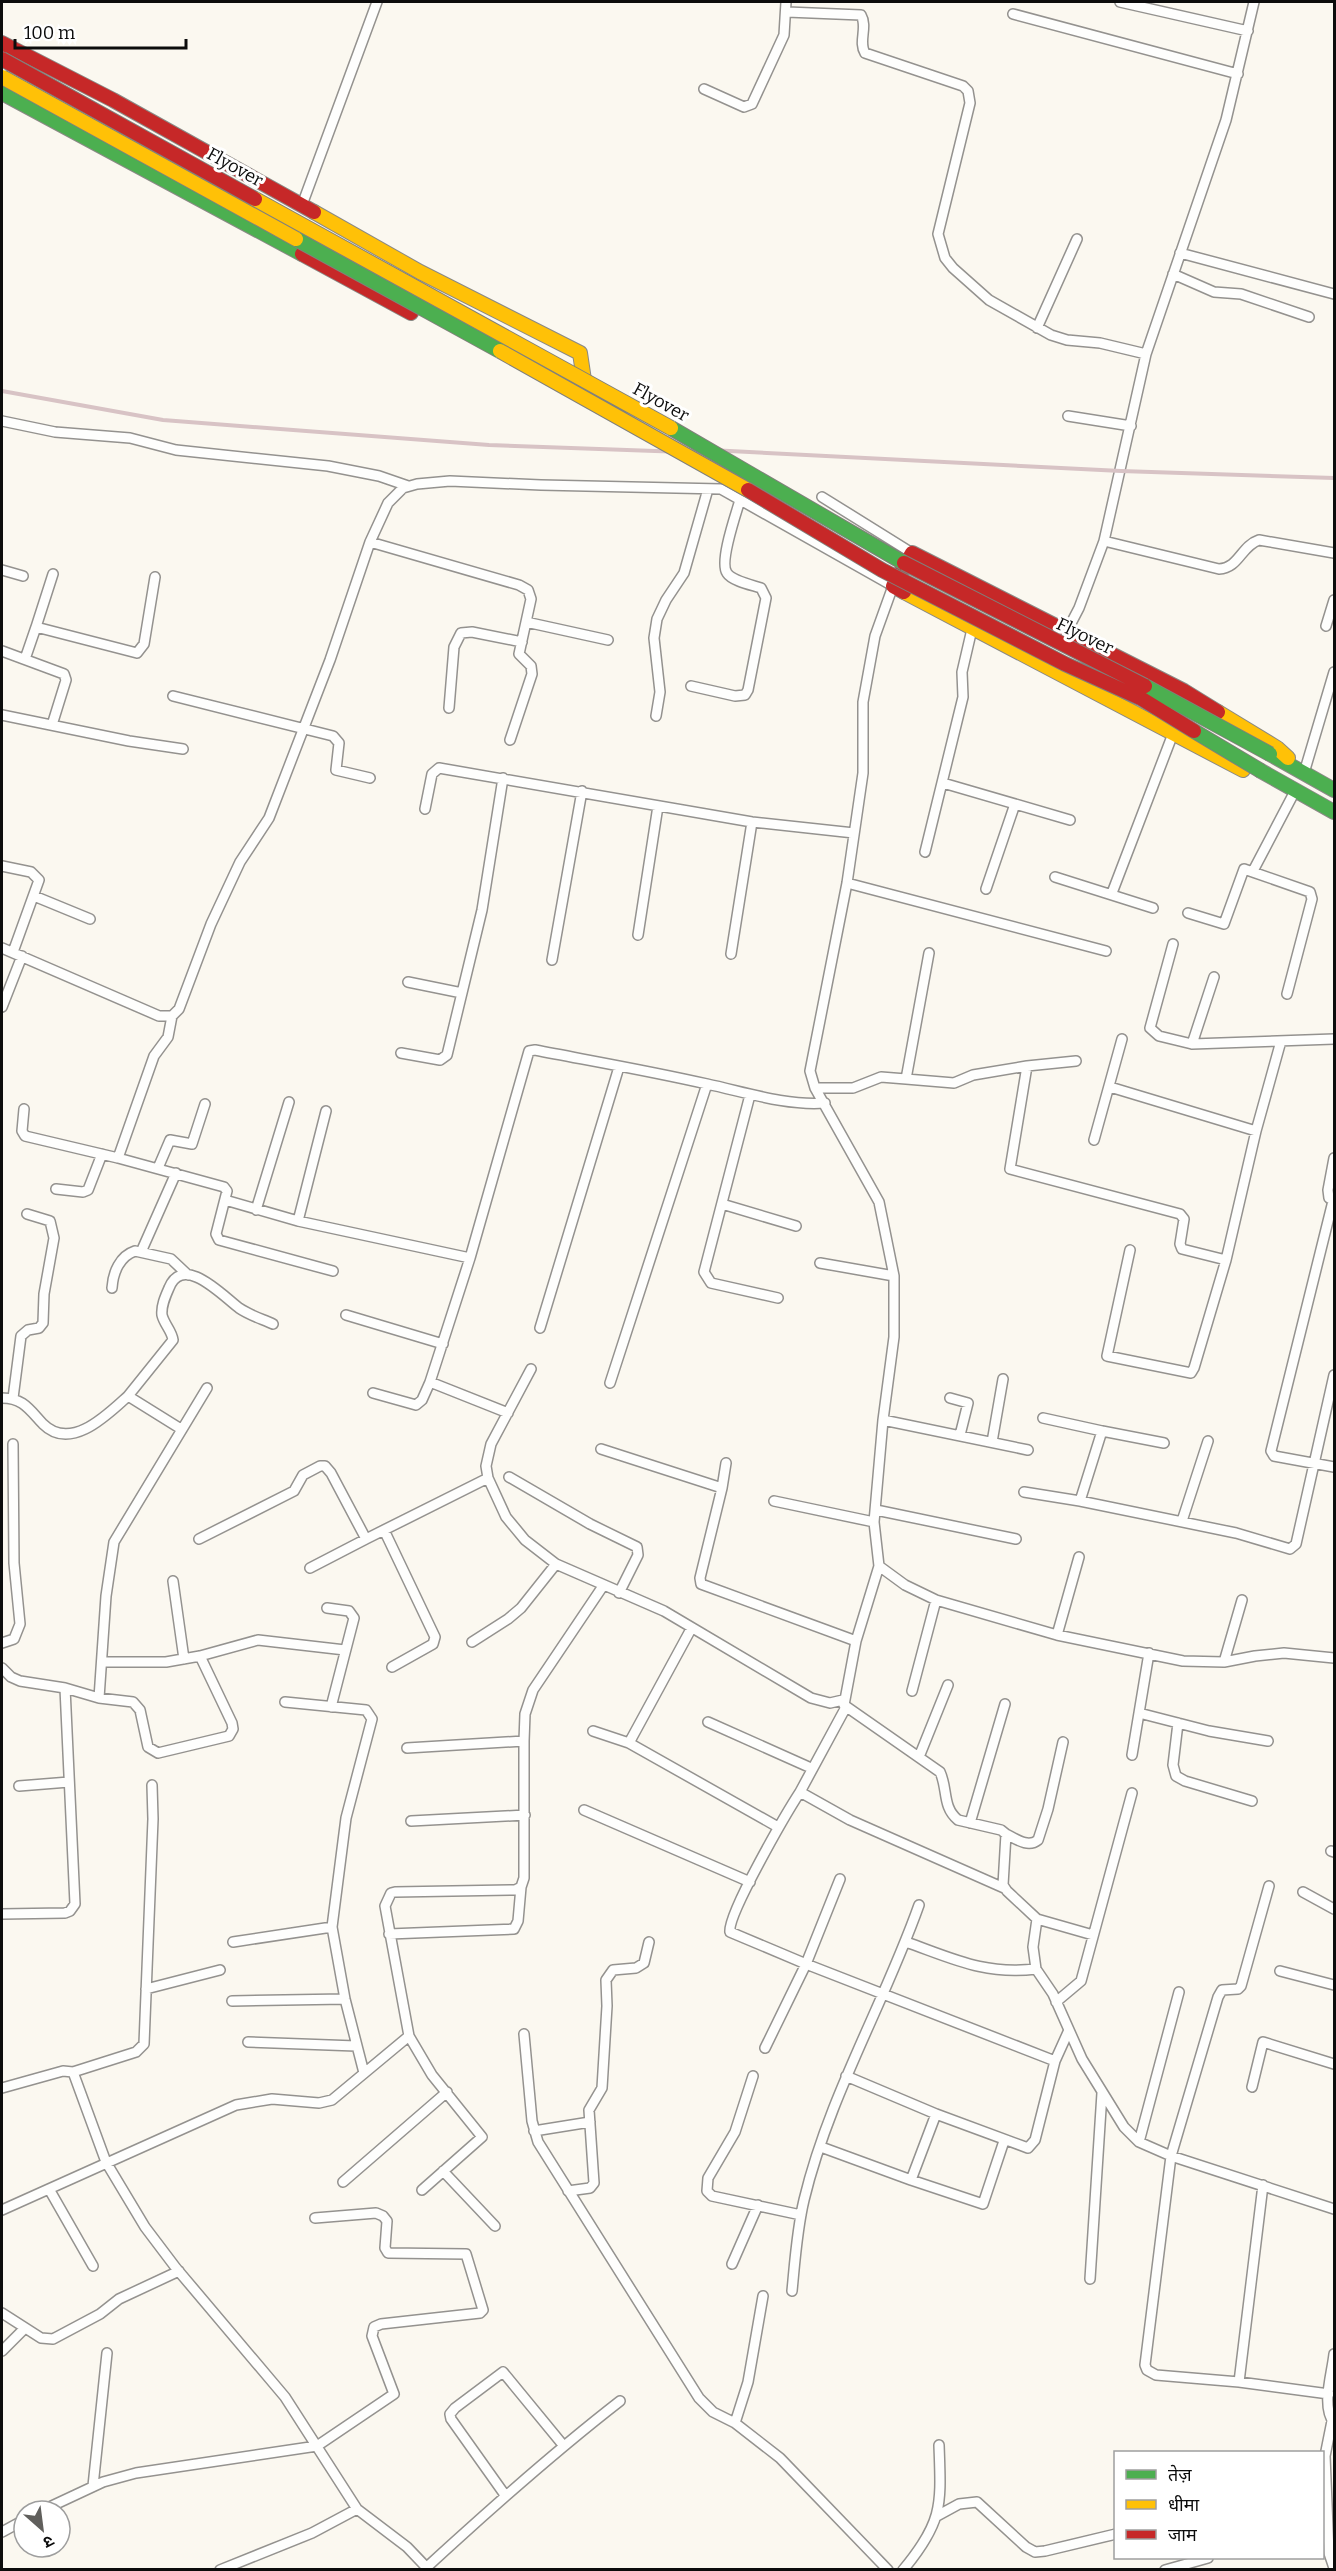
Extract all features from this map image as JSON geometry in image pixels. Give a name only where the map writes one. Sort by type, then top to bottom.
[{"type":"main road","points":[[2,43],[113,100],[420,272],[580,353],[588,408],[2,93]]},
{"type":"main road","name":"Flyover","points":[[2,59],[711,450],[932,579],[1150,688],[1304,773]]},
{"type":"main road","name":"Flyover","points":[[2,78],[682,452],[882,570],[1065,664],[1142,699],[1295,791]]},
{"type":"main road","points":[[1335,790],[1304,773],[1277,748],[1184,691],[912,553],[893,586],[1174,731],[1250,774],[1295,791],[1335,812]]},
{"type":"street","points":[[303,205],[377,2]]},
{"type":"street","points":[[704,89],[744,107],[752,104],[784,35],[786,2]]},
{"type":"street","points":[[1120,2],[1248,30]]},
{"type":"street","points":[[1066,633],[1079,608],[1104,541],[1146,354],[1226,120],[1254,2]]},
{"type":"street","points":[[787,12],[861,15],[864,22],[862,48],[865,53],[966,89],[970,95],[970,103],[939,222],[938,234],[940,246],[949,263],[967,282],[989,300],[1059,338],[1100,343],[1146,354]]},
{"type":"street","points":[[1013,14],[1238,74]]},
{"type":"street","points":[[1037,328],[1077,239]]},
{"type":"street","points":[[1180,253],[1335,294]]},
{"type":"street","points":[[1173,274],[1214,291],[1241,294],[1309,317]]},
{"type":"street","points":[[1068,416],[1131,426]]},
{"type":"street","points":[[2,421],[55,432],[130,438],[176,450],[328,466],[379,476],[408,486],[450,481],[541,486],[720,489],[893,586],[875,636],[863,702],[863,773],[847,883],[810,1071],[815,1088],[879,1202],[894,1276],[894,1337],[883,1420],[874,1522],[879,1566],[856,1641],[844,1704],[800,1792],[778,1827],[750,1882],[730,1924],[730,1932],[1054,2061]]},
{"type":"street","points":[[118,1158],[154,1056],[168,1036],[172,1016],[179,1009],[211,924],[240,862],[269,818],[330,660],[369,542],[388,503],[408,486]]},
{"type":"street","points":[[656,716],[660,692],[654,638],[657,619],[670,593],[682,579],[708,489]]},
{"type":"street","points":[[822,496],[912,553]]},
{"type":"street","points":[[691,686],[735,696],[746,695],[748,690],[766,598],[761,588],[729,576],[725,569],[728,543],[740,500]]},
{"type":"street","points":[[1104,541],[1219,569],[1228,568],[1246,548],[1259,540],[1335,553]]},
{"type":"street","points":[[369,542],[525,587],[530,594],[520,657],[531,666],[532,674],[510,740]]},
{"type":"street","points":[[2,570],[23,576]]},
{"type":"street","points":[[25,659],[53,574]]},
{"type":"street","points":[[36,627],[137,653],[144,644],[155,577]]},
{"type":"street","points":[[1326,626],[1335,600]]},
{"type":"street","points":[[526,622],[608,640]]},
{"type":"street","points":[[925,852],[963,697],[962,672],[972,628]]},
{"type":"street","points":[[449,708],[454,647],[461,633],[472,632],[522,642]]},
{"type":"street","points":[[2,651],[61,672],[66,677],[52,725]]},
{"type":"street","points":[[1304,773],[1335,672]]},
{"type":"street","points":[[173,696],[337,738],[339,743],[335,767],[338,771],[370,778]]},
{"type":"street","points":[[2,715],[129,741],[183,749]]},
{"type":"street","points":[[1112,893],[1174,731]]},
{"type":"street","points":[[425,809],[432,774],[436,768],[582,791],[752,822],[854,833]]},
{"type":"street","points":[[401,1053],[440,1060],[445,1057],[482,910],[503,778]]},
{"type":"street","points":[[943,783],[1070,820]]},
{"type":"street","points":[[552,960],[582,791]]},
{"type":"street","points":[[1253,871],[1295,791]]},
{"type":"street","points":[[986,889],[1015,804]]},
{"type":"street","points":[[638,935],[658,806]]},
{"type":"street","points":[[730,954],[752,822]]},
{"type":"street","points":[[2,866],[35,874],[39,880],[2,1007]]},
{"type":"street","points":[[1188,914],[1224,924],[1244,869],[1307,890],[1312,896],[1287,994]]},
{"type":"street","points":[[1055,877],[1112,893],[1153,908]]},
{"type":"street","points":[[847,883],[1106,951]]},
{"type":"street","points":[[34,896],[90,919]]},
{"type":"street","points":[[1173,944],[1150,1028],[1158,1036],[1192,1044],[1335,1039]]},
{"type":"street","points":[[2,948],[141,1009],[159,1016],[172,1016]]},
{"type":"street","points":[[906,1080],[929,953]]},
{"type":"street","points":[[1192,1044],[1214,977]]},
{"type":"street","points":[[408,982],[462,993]]},
{"type":"street","points":[[1094,1140],[1122,1039]]},
{"type":"street","points":[[1130,1250],[1107,1356],[1189,1374],[1194,1368],[1226,1260],[1256,1131],[1281,1041]]},
{"type":"street","points":[[373,1393],[416,1405],[422,1400],[443,1344],[470,1258],[530,1051],[535,1050],[707,1084],[750,1095],[812,1104],[825,1103]]},
{"type":"street","points":[[815,1088],[852,1088],[881,1077],[954,1083],[973,1075],[1076,1061]]},
{"type":"street","points":[[1027,1066],[1009,1164],[1011,1170],[1180,1214],[1184,1219],[1180,1244],[1182,1249],[1226,1260]]},
{"type":"street","points":[[540,1328],[619,1067]]},
{"type":"street","points":[[610,1383],[707,1084]]},
{"type":"street","points":[[1110,1087],[1256,1131]]},
{"type":"street","points":[[750,1095],[704,1266],[707,1279],[711,1283],[778,1298]]},
{"type":"street","points":[[256,1210],[289,1102]]},
{"type":"street","points":[[158,1168],[170,1140],[192,1144],[205,1104]]},
{"type":"street","points":[[24,1110],[22,1131],[25,1136],[158,1168],[224,1187],[225,1200],[216,1234],[217,1239],[333,1271]]},
{"type":"street","points":[[298,1221],[326,1111]]},
{"type":"street","points":[[56,1189],[83,1192],[88,1190],[102,1154]]},
{"type":"street","points":[[1335,1158],[1328,1190],[1329,1198],[1334,1201],[1271,1451],[1274,1456],[1335,1467]]},
{"type":"street","points":[[141,1252],[176,1173]]},
{"type":"street","points":[[225,1200],[298,1221],[470,1258]]},
{"type":"street","points":[[722,1204],[796,1226]]},
{"type":"street","points":[[13,1398],[21,1336],[39,1328],[43,1323],[44,1294],[54,1238],[50,1221],[27,1214]]},
{"type":"street","points":[[112,1288],[122,1259],[131,1252],[141,1252],[171,1259],[188,1275],[214,1287],[246,1312],[273,1324]]},
{"type":"street","points":[[820,1263],[894,1276]]},
{"type":"street","points":[[2,1398],[13,1398],[27,1406],[50,1429],[82,1432],[87,1429],[128,1396],[171,1346],[173,1336],[163,1317],[164,1301],[174,1277],[188,1275]]},
{"type":"street","points":[[346,1315],[443,1344]]},
{"type":"street","points":[[531,1369],[487,1456],[488,1478],[506,1517],[525,1540],[556,1564],[664,1611],[811,1698],[830,1704],[844,1704],[940,1772],[946,1790],[947,1807],[952,1815],[970,1823],[1001,1830],[1026,1844],[1038,1840],[1048,1809],[1063,1742]]},
{"type":"street","points":[[1024,1492],[1182,1521],[1293,1548],[1335,1375]]},
{"type":"street","points":[[992,1442],[1003,1379]]},
{"type":"street","points":[[430,1382],[508,1413]]},
{"type":"street","points":[[99,1698],[109,1564],[114,1542],[207,1388]]},
{"type":"street","points":[[128,1396],[181,1429]]},
{"type":"street","points":[[950,1398],[968,1403],[960,1436]]},
{"type":"street","points":[[1043,1418],[1164,1443]]},
{"type":"street","points":[[883,1420],[1028,1450]]},
{"type":"street","points":[[1080,1501],[1102,1431]]},
{"type":"street","points":[[1182,1521],[1208,1441]]},
{"type":"street","points":[[2,1643],[15,1639],[20,1624],[14,1563],[13,1444]]},
{"type":"street","points":[[601,1449],[722,1488]]},
{"type":"street","points":[[726,1463],[700,1578],[702,1585],[856,1641]]},
{"type":"street","points":[[199,1539],[294,1491],[303,1475],[320,1466],[325,1466],[331,1473],[366,1539]]},
{"type":"street","points":[[509,1477],[590,1524],[637,1547],[638,1555],[619,1593]]},
{"type":"street","points":[[310,1568],[488,1478]]},
{"type":"street","points":[[774,1501],[874,1522]]},
{"type":"street","points":[[876,1510],[1016,1539]]},
{"type":"street","points":[[384,1530],[435,1637],[433,1644],[392,1667]]},
{"type":"street","points":[[1057,1635],[1079,1557]]},
{"type":"street","points":[[472,1642],[508,1620],[521,1608],[556,1564]]},
{"type":"street","points":[[879,1566],[905,1585],[936,1600],[1057,1635],[1183,1661],[1224,1662],[1284,1653],[1335,1658]]},
{"type":"street","points":[[173,1581],[184,1659]]},
{"type":"street","points":[[389,1934],[514,1929],[518,1921],[524,1878],[525,1714],[533,1690],[603,1586]]},
{"type":"street","points":[[912,1690],[936,1600]]},
{"type":"street","points":[[1224,1662],[1242,1600]]},
{"type":"street","points":[[327,1608],[349,1611],[353,1615],[332,1707]]},
{"type":"street","points":[[629,1743],[691,1629]]},
{"type":"street","points":[[103,1662],[166,1662],[200,1656],[258,1640],[345,1650]]},
{"type":"street","points":[[1132,1755],[1149,1653]]},
{"type":"street","points":[[2,1668],[11,1677],[20,1681],[136,1704],[140,1710],[146,1743],[151,1751],[155,1752],[229,1736],[233,1729],[200,1656]]},
{"type":"street","points":[[919,1757],[948,1685]]},
{"type":"street","points":[[2,1914],[55,1914],[70,1911],[73,1908],[64,1688]]},
{"type":"street","points":[[285,1702],[366,1710],[372,1719],[346,1818],[332,1926],[345,1999],[364,2073]]},
{"type":"street","points":[[970,1823],[1005,1704]]},
{"type":"street","points":[[1139,1713],[1209,1731],[1268,1741]]},
{"type":"street","points":[[708,1722],[811,1768]]},
{"type":"street","points":[[1178,1723],[1173,1765],[1176,1776],[1185,1781],[1252,1801]]},
{"type":"street","points":[[593,1731],[629,1743],[778,1827]]},
{"type":"street","points":[[407,1748],[524,1741]]},
{"type":"street","points":[[19,1786],[69,1782]]},
{"type":"street","points":[[2,2088],[63,2071],[73,2072],[136,2052],[142,2047],[153,1819],[152,1785]]},
{"type":"street","points":[[800,1792],[850,1820],[1005,1888],[1037,1918],[1094,1935]]},
{"type":"street","points":[[1056,2002],[1080,1981],[1132,1794]]},
{"type":"street","points":[[584,1810],[750,1882]]},
{"type":"street","points":[[411,1821],[525,1815]]},
{"type":"street","points":[[1005,1888],[1002,1881],[1007,1844],[1006,1834]]},
{"type":"street","points":[[765,2048],[806,1964],[840,1879]]},
{"type":"street","points":[[1269,1886],[1241,1986],[1238,1989],[1222,1990],[1218,1997],[1171,2156],[1145,2365],[1147,2370],[1156,2375],[1239,2382],[1329,2394]]},
{"type":"street","points":[[422,2190],[482,2137],[432,2075],[409,2036],[385,1906],[391,1893],[514,1890],[521,1887]]},
{"type":"street","points":[[1303,1892],[1335,1908]]},
{"type":"street","points":[[792,2291],[801,2215],[820,2147],[846,2076],[884,1994],[919,1905]]},
{"type":"street","points":[[1037,1918],[1033,1947],[1036,1969],[1056,2002],[1082,2059],[1124,2127],[1139,2142],[1171,2156],[1335,2210]]},
{"type":"street","points":[[233,1942],[332,1926]]},
{"type":"street","points":[[568,2191],[590,2188],[594,2182],[590,2105],[602,2088],[607,2006],[606,1980],[613,1970],[636,1968],[644,1963],[649,1942]]},
{"type":"street","points":[[906,1942],[983,1969],[1009,1972],[1036,1969]]},
{"type":"street","points":[[146,1989],[220,1970]]},
{"type":"street","points":[[1280,1971],[1335,1985]]},
{"type":"street","points":[[1139,2142],[1179,1992]]},
{"type":"street","points":[[232,2001],[345,1999]]},
{"type":"street","points":[[846,2076],[1025,2148],[1034,2144],[1054,2061],[1069,2030]]},
{"type":"street","points":[[524,2034],[534,2131],[543,2153],[699,2398],[713,2412],[735,2423],[780,2458],[888,2570]]},
{"type":"street","points":[[2,2210],[236,2105],[272,2099],[319,2103],[332,2100],[409,2036]]},
{"type":"street","points":[[248,2042],[356,2046]]},
{"type":"street","points":[[1252,2087],[1263,2042],[1335,2064]]},
{"type":"street","points":[[73,2072],[106,2162],[145,2227],[285,2397],[357,2509],[407,2547],[428,2568],[505,2495],[563,2445],[620,2401]]},
{"type":"street","points":[[753,2076],[735,2132],[710,2172],[706,2188],[712,2196],[801,2215]]},
{"type":"street","points":[[343,2182],[447,2092]]},
{"type":"street","points":[[1090,2279],[1102,2092]]},
{"type":"street","points":[[911,2180],[936,2114]]},
{"type":"street","points":[[534,2131],[590,2122]]},
{"type":"street","points":[[820,2147],[983,2204],[1004,2141]]},
{"type":"street","points":[[443,2171],[495,2226]]},
{"type":"street","points":[[1239,2382],[1263,2185]]},
{"type":"street","points":[[49,2188],[93,2266]]},
{"type":"street","points":[[732,2264],[758,2205]]},
{"type":"street","points":[[66,2499],[93,2486],[136,2473],[317,2445],[394,2394],[372,2336],[374,2327],[381,2324],[480,2313],[484,2308],[466,2254],[388,2253],[385,2248],[387,2221],[376,2213],[315,2218]]},
{"type":"street","points":[[2,2313],[41,2338],[58,2337],[100,2314],[118,2299],[179,2271]]},
{"type":"street","points":[[735,2423],[748,2382],[763,2296]]},
{"type":"street","points":[[2,2351],[24,2329]]},
{"type":"street","points":[[93,2486],[107,2353]]},
{"type":"street","points":[[1335,2354],[1328,2407],[1333,2422],[1325,2456],[1331,2510],[1329,2553],[1335,2568]]},
{"type":"street","points":[[505,2495],[451,2419],[450,2414],[455,2408],[503,2372],[563,2445]]},
{"type":"street","points":[[903,2570],[931,2531],[937,2516],[941,2500],[939,2445]]},
{"type":"street","points":[[937,2516],[959,2504],[977,2502],[1026,2547],[1035,2552],[1045,2552],[1114,2535]]},
{"type":"street","points":[[220,2570],[312,2533],[357,2509]]},
{"type":"street","points":[[1165,2570],[1204,2559]]},
{"type":"railway","points":[[2,391],[163,420],[489,445],[683,452],[710,450],[1121,471],[1334,478]]},
{"type":"traffic: fast","points":[[2,93],[302,254]]},
{"type":"traffic: fast","points":[[296,239],[500,351]]},
{"type":"traffic: fast","points":[[671,428],[904,563]]},
{"type":"traffic: fast","points":[[1145,686],[1270,754]]},
{"type":"traffic: fast","points":[[1194,731],[1261,771]]},
{"type":"traffic: fast","points":[[1270,754],[1334,790]]},
{"type":"traffic: fast","points":[[1261,771],[1334,812]]},
{"type":"traffic: slow","points":[[2,77],[296,239]]},
{"type":"traffic: slow","points":[[255,199],[671,428]]},
{"type":"traffic: slow","points":[[314,212],[420,272],[580,353],[585,387]]},
{"type":"traffic: slow","points":[[500,351],[748,490]]},
{"type":"traffic: slow","points":[[904,592],[1243,770]]},
{"type":"traffic: slow","points":[[1218,712],[1277,748],[1288,758]]},
{"type":"traffic: jam","points":[[2,43],[113,100],[314,212]]},
{"type":"traffic: jam","points":[[2,59],[255,199]]},
{"type":"traffic: jam","points":[[302,254],[411,313]]},
{"type":"traffic: jam","points":[[748,490],[882,570],[1065,664],[1142,699],[1194,731]]},
{"type":"traffic: jam","points":[[904,592],[893,586],[912,553],[1184,691],[1218,712]]},
{"type":"traffic: jam","points":[[904,563],[1145,686]]}]
